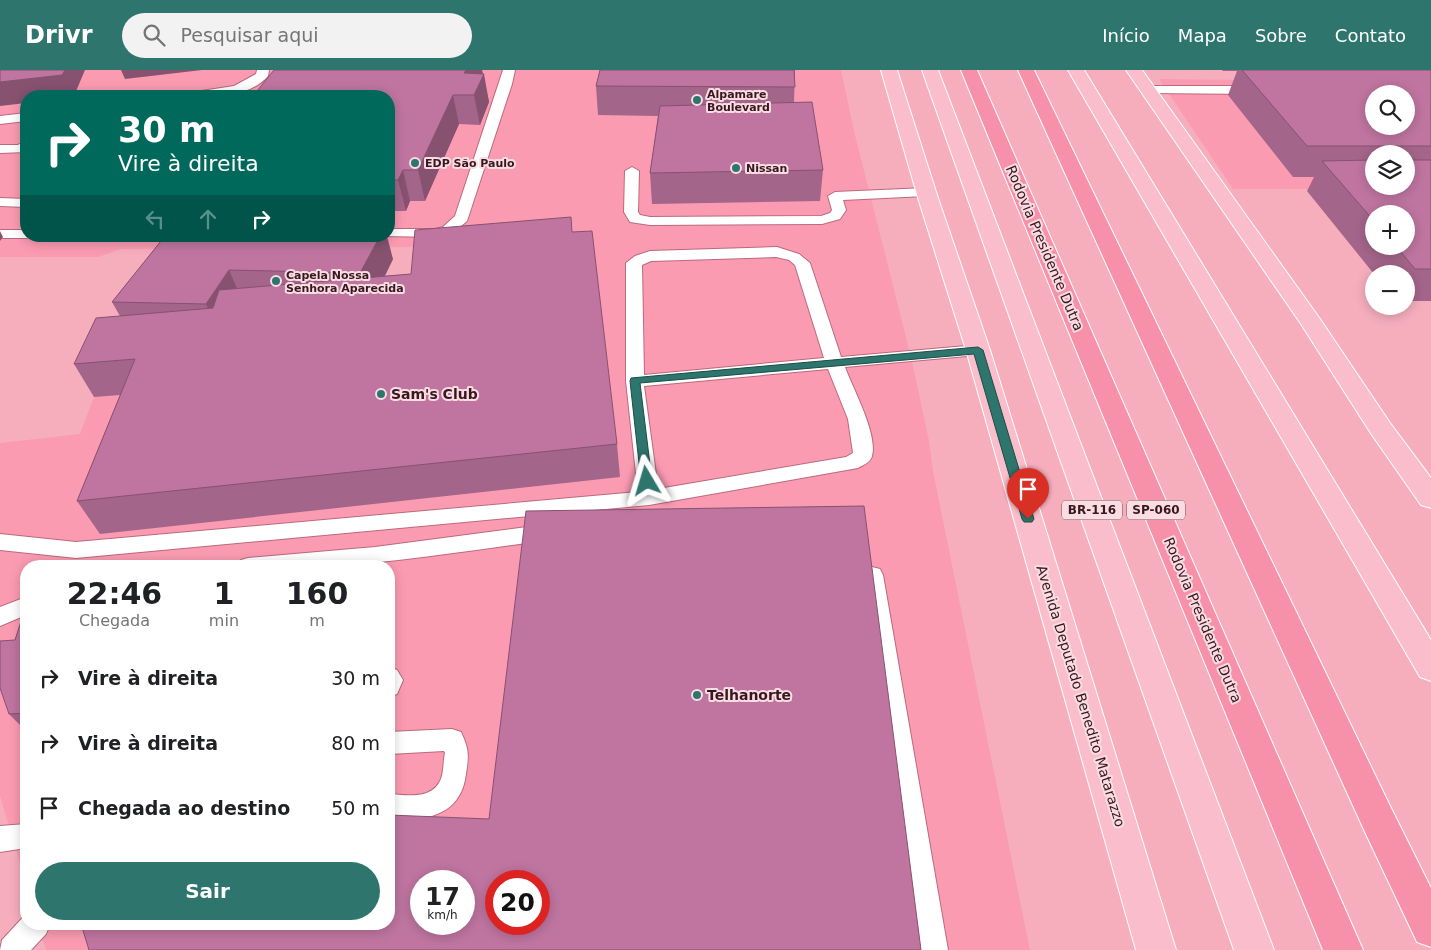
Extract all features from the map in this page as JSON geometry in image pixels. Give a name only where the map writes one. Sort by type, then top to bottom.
[{"type":"highway","name":"Rodovia Presidente Dutra","points":[[970,70],[1343,950]]},
{"type":"highway","points":[[1026,70],[1369,802],[1431,928]]},
{"type":"main road","name":"Avenida Deputado Benedito Matarazzo","points":[[889,70],[926,192],[978,350],[1156,950]]},
{"type":"main road","name":"BR-116","points":[[930,70],[1254,950]]},
{"type":"main road","points":[[1076,70],[1431,668]]},
{"type":"main road","points":[[1134,70],[1312,324],[1381,429],[1431,512]]},
{"type":"main road","points":[[1381,429],[1431,498]]},
{"type":"lane","points":[[238,90],[250,85],[262,76],[263,70]]},
{"type":"lane","points":[[395,233],[448,230],[462,218],[509,70]]},
{"type":"lane","points":[[1148,90],[1272,90]]},
{"type":"lane","points":[[0,120],[20,118]]},
{"type":"lane","points":[[0,149],[20,149]]},
{"type":"lane","points":[[632,171],[631,212],[635,219],[650,221],[822,220],[836,216],[839,210],[835,196],[926,192]]},
{"type":"lane","points":[[0,202],[20,203]]},
{"type":"lane","points":[[0,234],[20,234]]},
{"type":"lane","points":[[0,542],[76,550],[649,498],[851,463],[863,456],[864,443],[834,362],[802,263],[794,257],[777,252],[650,256],[634,263],[635,381],[649,498]]},
{"type":"lane","points":[[635,381],[834,362],[907,358],[978,350]]},
{"type":"lane","points":[[324,560],[375,556],[574,529]]},
{"type":"lane","points":[[868,551],[934,950]]},
{"type":"lane","points":[[0,617],[20,609]]},
{"type":"lane","points":[[395,743],[452,740],[457,753],[452,787],[435,803],[412,808],[395,807]]},
{"type":"lane","points":[[0,839],[20,837]]},
{"type":"lane","points":[[12,950],[30,930]]},
{"type":"shaded area","points":[[0,70],[841,70],[854,131],[911,357],[1030,950],[46,950],[40,930],[395,930],[395,560],[20,560],[20,864],[0,796],[0,443],[80,434],[94,397],[567,246],[120,249],[99,257],[0,257]]},
{"type":"shaded area","points":[[1159,79],[1431,82],[1431,189],[1415,189],[1415,145],[1365,145],[1365,189],[1233,189]]},
{"type":"building","points":[[0,70],[65,70],[62,75],[0,82]]},
{"type":"building","points":[[274,70],[466,70],[464,73],[484,74],[474,95],[453,95],[418,170],[403,170],[398,180],[395,180],[395,90],[258,90]]},
{"type":"building","points":[[600,70],[794,70],[795,87],[596,86]]},
{"type":"building","points":[[1242,70],[1431,70],[1431,146],[1307,146]]},
{"type":"building","points":[[812,102],[823,170],[650,173],[660,106]]},
{"type":"building","points":[[1365,160],[1365,195],[1415,195],[1415,160],[1431,160],[1431,269],[1415,269],[1415,265],[1412,265],[1403,255],[1415,255],[1415,205],[1365,205],[1365,211],[1322,161]]},
{"type":"building","name":"Sam's Club","points":[[571,217],[572,232],[592,231],[617,444],[77,501],[135,359],[74,364],[96,318],[213,308],[219,290],[411,274],[415,230]]},
{"type":"building","points":[[160,242],[377,242],[360,273],[229,270],[206,304],[112,302]]},
{"type":"building","name":"Telhanorte","points":[[864,506],[921,950],[89,950],[83,930],[395,930],[395,815],[489,819],[526,511]]},
{"type":"building","points":[[20,625],[20,713],[9,714],[0,688],[0,641],[15,640]]},
{"type":"place","name":"Alpamare Boulevard","points":[[697,100]]},
{"type":"place","name":"EDP São Paulo","points":[[415,163]]},
{"type":"place","name":"Nissan","points":[[736,168]]},
{"type":"place","name":"Capela Nossa Senhora Aparecida","points":[[276,281]]},
{"type":"place","name":"Sam's Club","points":[[381,394]]},
{"type":"place","name":"Telhanorte","points":[[697,695]]},
{"type":"route","points":[[647,481],[635,381],[834,362],[907,358],[978,350],[1028,519]]}]
